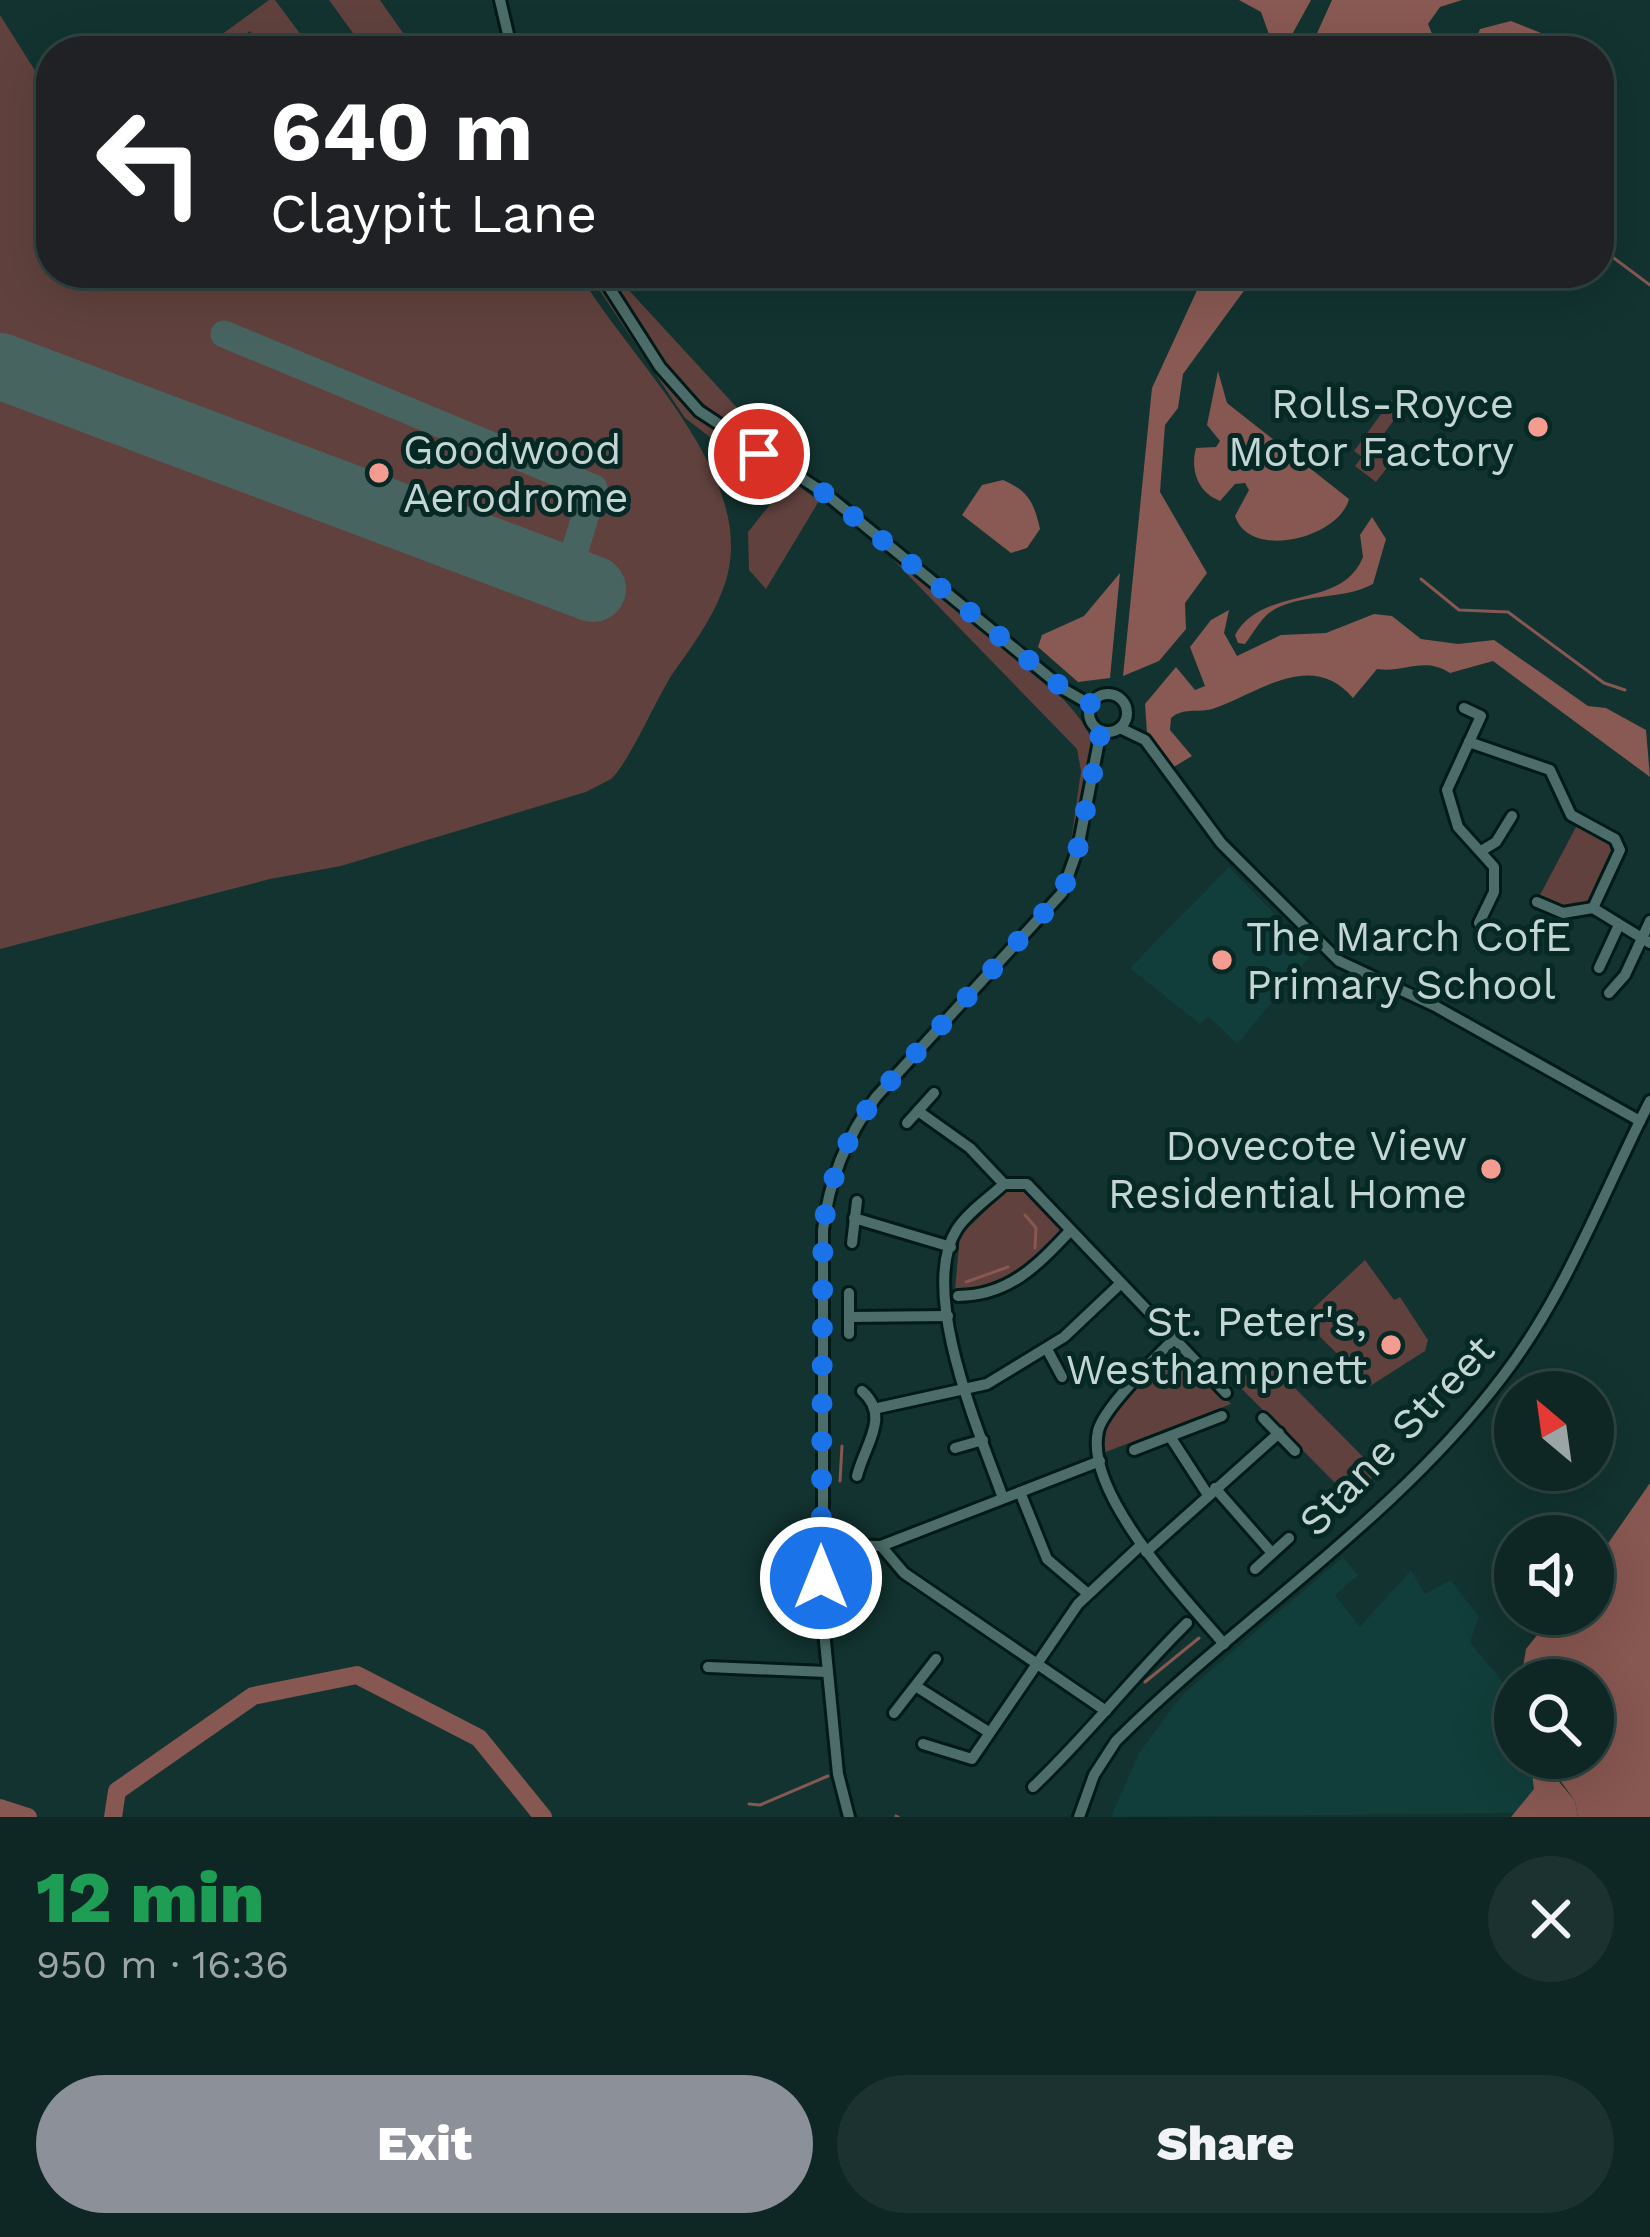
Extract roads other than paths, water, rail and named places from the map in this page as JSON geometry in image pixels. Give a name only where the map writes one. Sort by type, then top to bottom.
[{"type":"street","points":[[500,0],[508,36]]},
{"type":"street","points":[[610,288],[660,367],[699,412],[826,494],[1065,690],[1091,704]]},
{"type":"street","points":[[1091,704],[1107,694],[1122,699],[1128,713],[1120,728]]},
{"type":"street","points":[[1091,704],[1090,720],[1101,731]]},
{"type":"street","points":[[1464,708],[1481,716],[1447,790],[1458,827],[1480,851],[1497,881],[1479,923]]},
{"type":"street","points":[[1101,731],[1120,728],[1145,740],[1221,843],[1339,961],[1435,1006],[1640,1121]]},
{"type":"street","points":[[849,1817],[826,1672],[821,1545],[823,1230],[829,1189],[851,1132],[876,1097],[1062,893],[1078,848],[1101,731]]},
{"type":"street","points":[[1469,742],[1550,770],[1571,815],[1616,839],[1619,850],[1593,908]]},
{"type":"street","points":[[1480,851],[1496,842],[1512,816]]},
{"type":"street","points":[[1537,902],[1563,913],[1593,908],[1646,941]]},
{"type":"street","points":[[1610,993],[1646,941],[1650,921]]},
{"type":"street","points":[[1599,968],[1618,927]]},
{"type":"street","points":[[907,1124],[934,1093]]},
{"type":"street","name":"Stane Street","points":[[1079,1817],[1094,1775],[1116,1741],[1392,1498],[1503,1377],[1562,1284],[1650,1101]]},
{"type":"street","points":[[918,1111],[973,1151],[1004,1184]]},
{"type":"street","points":[[1003,1498],[963,1385],[947,1316],[951,1247],[958,1228],[1004,1184],[1027,1184],[1226,1393]]},
{"type":"street","points":[[852,1243],[857,1201]]},
{"type":"street","points":[[854,1217],[951,1247]]},
{"type":"street","points":[[958,1296],[999,1290],[1016,1281],[1069,1232]]},
{"type":"street","points":[[878,1408],[963,1385],[979,1388],[1047,1349],[1119,1285]]},
{"type":"street","points":[[848,1293],[849,1334]]},
{"type":"street","points":[[849,1317],[947,1316]]},
{"type":"street","points":[[1176,1337],[1102,1422],[1100,1461],[1144,1549],[1225,1644]]},
{"type":"street","points":[[1047,1349],[1062,1377]]},
{"type":"street","points":[[862,1391],[878,1408]]},
{"type":"street","points":[[857,1476],[878,1408]]},
{"type":"street","points":[[1135,1450],[1222,1416]]},
{"type":"street","points":[[1263,1418],[1295,1450]]},
{"type":"street","points":[[923,1744],[972,1759],[1087,1593],[1279,1433]]},
{"type":"street","points":[[1171,1438],[1212,1492],[1273,1553]]},
{"type":"street","points":[[955,1448],[983,1440]]},
{"type":"street","points":[[821,1545],[881,1546],[1100,1461]]},
{"type":"street","points":[[1020,1492],[1047,1559],[1087,1593]]},
{"type":"street","points":[[1255,1569],[1289,1538]]},
{"type":"street","points":[[881,1546],[904,1573],[1106,1711]]},
{"type":"street","points":[[1033,1787],[1187,1623]]},
{"type":"street","points":[[894,1713],[936,1659]]},
{"type":"street","points":[[708,1667],[826,1672]]},
{"type":"street","points":[[917,1687],[987,1732]]},
{"type":"waterway","points":[[1614,258],[1650,285]]},
{"type":"waterway","points":[[1421,579],[1459,610],[1508,612],[1604,683],[1625,690]]},
{"type":"waterway","points":[[1025,1215],[1036,1228],[1035,1248]]},
{"type":"waterway","points":[[966,1282],[1008,1267]]},
{"type":"waterway","points":[[840,1481],[842,1446]]},
{"type":"waterway","points":[[1145,1682],[1199,1638]]},
{"type":"waterway","points":[[113,1817],[117,1791],[253,1696],[357,1675],[479,1738],[543,1817]]},
{"type":"waterway","points":[[749,1804],[760,1805],[828,1776]]},
{"type":"waterway","points":[[0,1808],[28,1817]]},
{"type":"place","name":"Rolls-Royce Motor Factory","points":[[1538,427]]},
{"type":"place","name":"Goodwood Aerodrome","points":[[379,473]]},
{"type":"place","name":"The March CofE Primary School","points":[[1222,960]]},
{"type":"place","name":"Dovecote View Residential Home","points":[[1491,1169]]},
{"type":"place","name":"St. Peter's, Westhampnett","points":[[1391,1345]]}]
